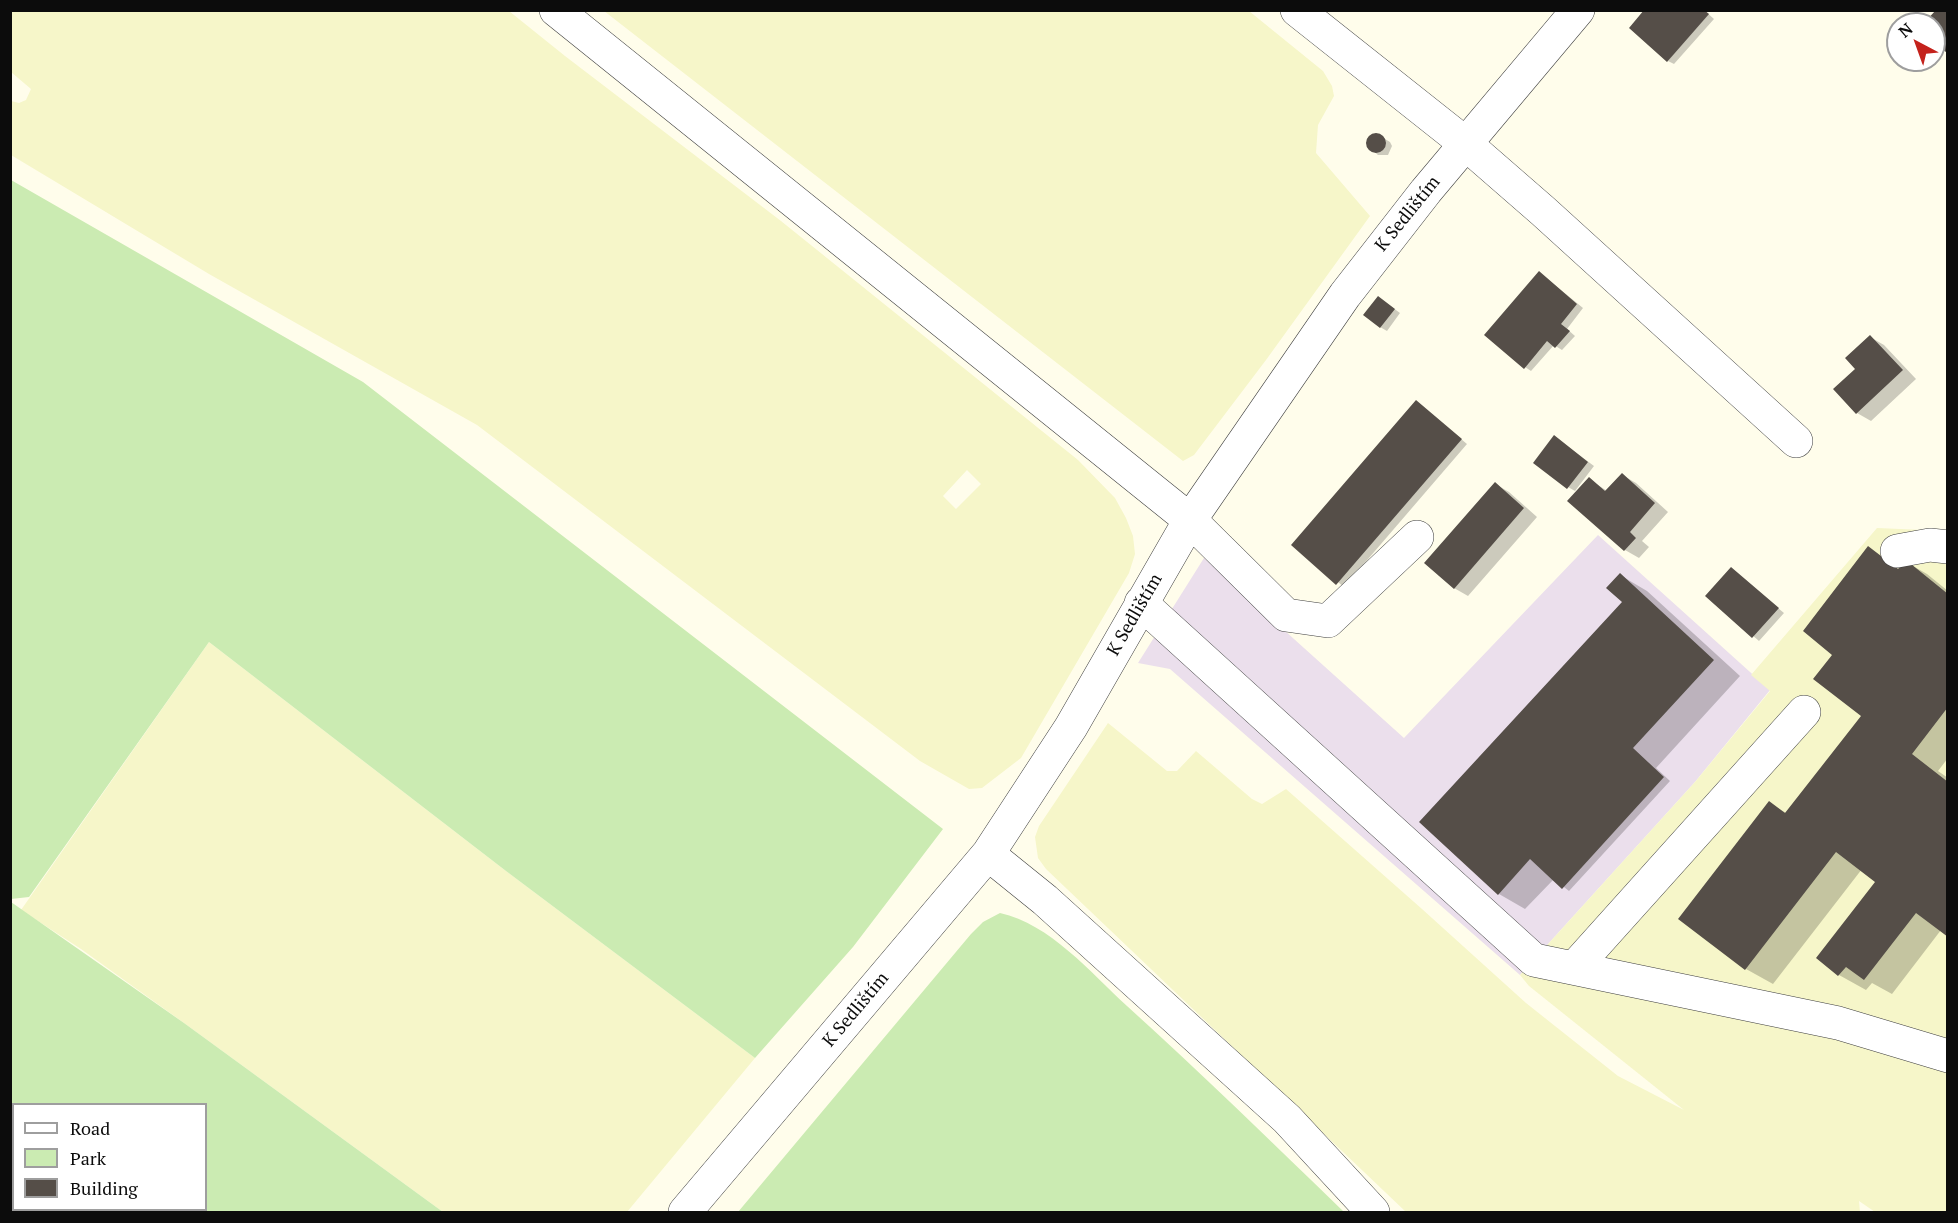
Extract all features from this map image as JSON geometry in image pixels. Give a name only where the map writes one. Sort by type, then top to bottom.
[{"type":"street","points":[[556,10],[1190,520],[1286,615],[1328,621],[1417,537]]},
{"type":"street","points":[[1297,10],[1466,144],[1796,441]]},
{"type":"street","name":"K Sedlištím","points":[[685,1212],[988,854],[1071,727],[1190,520],[1345,295],[1389,237],[1578,10]]},
{"type":"street","points":[[1897,551],[1930,545],[1947,546]]},
{"type":"street","points":[[1141,603],[1534,960],[1838,1023],[1947,1056]]},
{"type":"street","points":[[1574,968],[1804,712]]},
{"type":"street","points":[[988,854],[1045,900],[1287,1119],[1373,1212]]},
{"type":"shaded area","points":[[1598,535],[1770,690],[1695,782],[1520,975],[1170,669],[1138,663],[1204,558],[1404,738]]},
{"type":"green space","points":[[10,11],[509,11],[781,221],[1078,460],[1115,498],[1126,518],[1133,536],[1135,554],[1129,573],[1021,758],[982,788],[969,789],[920,761],[477,425],[209,274],[11,155],[11,101],[19,103],[26,100],[31,89],[11,72]],"holes":[[[967,470],[981,484],[956,509],[943,496]]]},
{"type":"green space","points":[[604,11],[1249,11],[1323,71],[1332,86],[1334,96],[1318,125],[1316,153],[1370,216],[1194,455],[1183,461]]},
{"type":"green space","points":[[11,180],[363,382],[943,829],[853,947],[755,1058],[506,871],[209,642],[29,897],[11,899]]},
{"type":"green space","points":[[1877,528],[1947,531],[1947,1212],[1875,1212],[1859,1201],[1860,1212],[1406,1212],[1046,869],[1038,858],[1035,837],[1039,826],[1108,723],[1167,771],[1177,771],[1196,751],[1252,799],[1262,804],[1286,789],[1526,1003],[1618,1076],[1684,1110],[1529,986],[1520,975],[1695,782],[1770,691],[1751,675]]},
{"type":"green space","points":[[209,642],[506,871],[755,1058],[627,1212],[443,1212],[81,949],[21,910]]},
{"type":"green space","points":[[11,902],[184,1023],[443,1212],[11,1212]]},
{"type":"green space","points":[[1000,913],[1036,927],[1068,951],[1344,1212],[738,1212],[971,934],[983,922]]},
{"type":"building","points":[[1644,10],[1704,10],[1709,14],[1667,62],[1629,28]]},
{"type":"building","points":[[1948,10],[1948,54],[1946,52],[1946,12],[1934,12]]},
{"type":"building","points":[[1376,133],[1383,136],[1386,143],[1383,150],[1376,153],[1369,150],[1366,143],[1369,136]]},
{"type":"building","points":[[1539,271],[1577,304],[1561,324],[1570,331],[1555,348],[1547,341],[1524,369],[1484,335]]},
{"type":"building","points":[[1378,296],[1395,309],[1380,328],[1363,315]]},
{"type":"building","points":[[1870,335],[1903,370],[1856,414],[1833,389],[1855,369],[1845,358]]},
{"type":"building","points":[[1416,400],[1462,439],[1336,585],[1291,545]]},
{"type":"building","points":[[1554,435],[1588,462],[1567,489],[1533,463]]},
{"type":"building","points":[[1622,473],[1655,503],[1630,532],[1636,538],[1624,551],[1567,501],[1589,477],[1605,491]]},
{"type":"building","points":[[1495,482],[1524,508],[1454,589],[1424,563]]},
{"type":"building","points":[[1868,546],[1898,569],[1906,560],[1948,594],[1948,707],[1912,754],[1948,782],[1948,937],[1916,913],[1864,980],[1846,967],[1838,976],[1816,958],[1875,882],[1836,852],[1745,970],[1678,919],[1769,801],[1785,813],[1861,716],[1813,679],[1832,655],[1803,631]]},
{"type":"building","points":[[1731,567],[1779,608],[1752,638],[1705,596]]},
{"type":"building","points":[[1620,573],[1714,660],[1633,748],[1664,777],[1562,889],[1530,859],[1498,895],[1419,822],[1622,602],[1606,588]]}]
